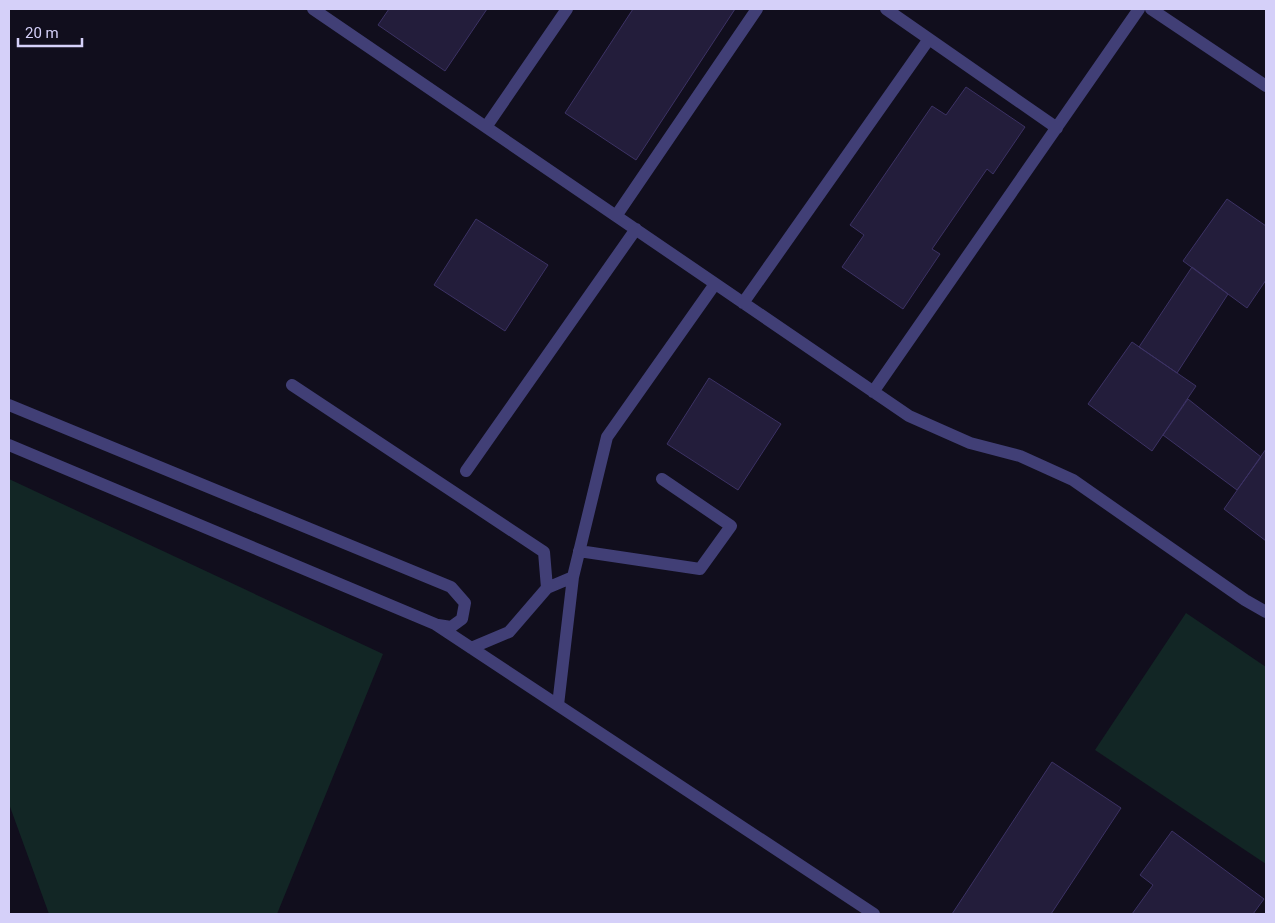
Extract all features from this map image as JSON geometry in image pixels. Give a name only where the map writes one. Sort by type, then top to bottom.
[{"type":"lane","points":[[313,9],[909,416],[970,443],[1020,456],[1073,480],[1244,600],[1266,612]]},
{"type":"lane","points":[[486,127],[567,9]]},
{"type":"lane","points":[[616,216],[757,9]]},
{"type":"lane","points":[[886,9],[1056,128]]},
{"type":"lane","points":[[873,392],[1139,9]]},
{"type":"lane","points":[[1151,9],[1264,79]]},
{"type":"lane","points":[[743,303],[929,39]]},
{"type":"lane","points":[[466,471],[636,229]]},
{"type":"lane","points":[[558,705],[573,577],[607,437],[715,284]]},
{"type":"lane","points":[[292,385],[544,552],[547,588]]},
{"type":"lane","points":[[9,405],[451,587],[465,602],[462,619],[451,627],[436,624],[9,445]]},
{"type":"lane","points":[[579,551],[700,570],[731,526],[662,480]]},
{"type":"lane","points":[[471,648],[509,632],[547,588],[573,577]]},
{"type":"lane","points":[[436,624],[874,914]]},
{"type":"green space","points":[[9,479],[383,654],[277,914],[49,914],[9,804]]},
{"type":"green space","points":[[1186,613],[1266,667],[1266,864],[1095,750]]},
{"type":"building","points":[[389,9],[487,9],[445,71],[378,25]]},
{"type":"building","points":[[633,9],[735,9],[636,160],[565,113]]},
{"type":"building","points":[[966,87],[1025,127],[993,174],[987,169],[932,249],[940,254],[903,309],[842,267],[864,235],[850,225],[932,106],[946,115]]},
{"type":"building","points":[[1227,199],[1266,226],[1266,280],[1247,308],[1183,261]]},
{"type":"building","points":[[476,219],[548,265],[505,331],[434,285]]},
{"type":"building","points":[[1192,267],[1228,294],[1177,373],[1139,347]]},
{"type":"building","points":[[1132,342],[1196,386],[1152,451],[1088,404]]},
{"type":"building","points":[[709,378],[781,424],[738,490],[667,444]]},
{"type":"building","points":[[1188,399],[1261,457],[1237,490],[1163,435]]},
{"type":"building","points":[[1266,449],[1266,541],[1224,509]]},
{"type":"building","points":[[1052,762],[1121,808],[1051,914],[952,914]]},
{"type":"building","points":[[1172,831],[1264,899],[1253,914],[1132,914],[1153,885],[1140,875]]}]
